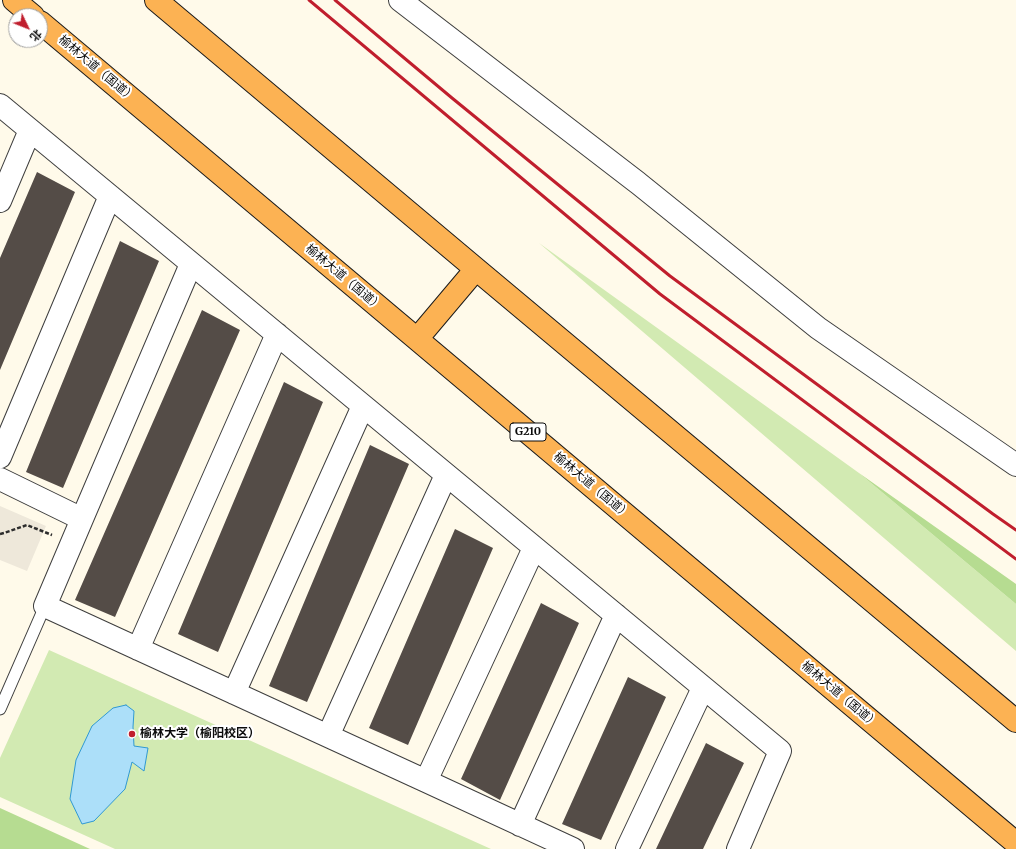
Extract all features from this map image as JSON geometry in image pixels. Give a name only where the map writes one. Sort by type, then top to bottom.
[{"type":"highway","points":[[14,0],[24,8]]},
{"type":"highway","points":[[156,0],[1016,721]]},
{"type":"highway","name":"榆林大道（国道）","points":[[48,29],[1016,843]]},
{"type":"highway","points":[[417,339],[476,269]]},
{"type":"street","points":[[400,0],[638,183],[818,328],[1016,465]]},
{"type":"street","points":[[0,105],[780,751],[738,849]]},
{"type":"street","points":[[0,201],[30,130]]},
{"type":"street","points":[[0,457],[110,196]]},
{"type":"street","points":[[192,264],[45,606],[573,849]]},
{"type":"street","points":[[138,649],[277,334]]},
{"type":"street","points":[[234,693],[363,406]]},
{"type":"street","points":[[328,736],[446,475]]},
{"type":"street","points":[[0,479],[82,519]]},
{"type":"street","points":[[426,781],[534,548]]},
{"type":"street","points":[[520,825],[616,615]]},
{"type":"street","points":[[627,849],[704,688]]},
{"type":"lane","points":[[0,709],[45,606]]},
{"type":"path","points":[[0,534],[27,525],[72,542]]},
{"type":"green space","points":[[539,243],[859,473],[1016,604],[1016,651]]},
{"type":"green space","points":[[859,473],[1016,584],[1016,604]]},
{"type":"green space","name":"榆林大学（榆阳校区）","points":[[49,650],[491,849],[115,849],[0,797],[0,758]]},
{"type":"green space","points":[[0,808],[90,849],[0,849]]},
{"type":"shaded area","points":[[0,506],[46,526],[27,571],[0,560]]},
{"type":"water","points":[[126,705],[134,711],[134,746],[148,748],[144,771],[132,762],[125,789],[94,821],[82,824],[70,799],[76,760],[92,726],[113,708]]},
{"type":"building","points":[[37,172],[75,192],[0,370],[0,258]]},
{"type":"building","points":[[120,241],[159,261],[63,488],[26,472]]},
{"type":"building","points":[[202,310],[240,330],[115,617],[75,600]]},
{"type":"building","points":[[284,382],[323,402],[218,652],[178,634]]},
{"type":"building","points":[[370,445],[409,464],[307,702],[269,686]]},
{"type":"building","points":[[455,529],[493,548],[408,745],[369,728]]},
{"type":"building","points":[[541,603],[579,623],[500,800],[461,779]]},
{"type":"building","points":[[628,677],[666,697],[601,840],[562,824]]},
{"type":"building","points":[[706,743],[744,763],[703,849],[656,849]]},
{"type":"railway","points":[[309,0],[660,294],[1016,559]]},
{"type":"railway","points":[[335,0],[452,98],[670,276],[1016,530]]},
{"type":"place","name":"榆林大学（榆阳校区）","points":[[132,734]]}]
